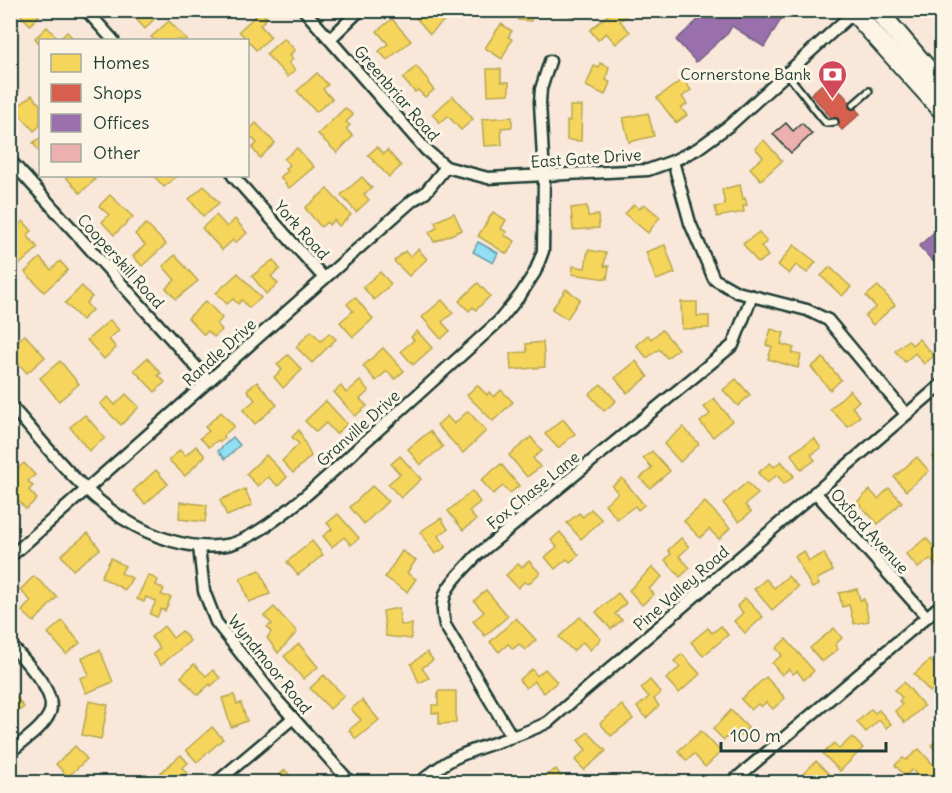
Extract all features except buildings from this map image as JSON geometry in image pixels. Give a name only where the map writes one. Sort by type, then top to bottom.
[{"type":"highway","points":[[877,10],[941,83]]},
{"type":"highway","points":[[853,11],[942,110]]},
{"type":"street","points":[[86,10],[112,39]]},
{"type":"street","name":"Greenbriar Road","points":[[304,10],[426,150],[446,167]]},
{"type":"street","points":[[330,39],[360,10]]},
{"type":"street","name":"East Gate Drive","points":[[446,167],[488,178],[544,177],[648,170],[672,161],[697,149],[730,125],[853,11]]},
{"type":"street","name":"Granville Drive","points":[[10,405],[86,490],[123,518],[162,538],[199,547],[226,545],[240,541],[272,522],[309,492],[499,321],[535,272],[543,251],[544,177],[540,102],[541,89],[550,61]]},
{"type":"street","name":"Cooperskill Road","points":[[10,160],[209,381]]},
{"type":"street","points":[[672,161],[690,223],[714,279],[737,292],[807,310],[828,320],[906,414]]},
{"type":"street","name":"Randle Drive","points":[[10,557],[324,278],[413,200],[425,193],[446,167]]},
{"type":"street","name":"York Road","points":[[234,177],[324,278]]},
{"type":"street","name":"Fox Chase Lane","points":[[512,737],[445,625],[441,609],[442,597],[476,556],[733,345],[752,296]]},
{"type":"street","name":"Pine Valley Road","points":[[420,783],[442,765],[458,756],[531,731],[548,722],[942,384]]},
{"type":"street","name":"Oxford Avenue","points":[[815,492],[927,617]]},
{"type":"street","name":"Wyndmoor Road","points":[[199,547],[204,591],[216,622],[293,718],[350,783]]},
{"type":"street","points":[[732,783],[942,604]]},
{"type":"street","points":[[10,644],[45,685],[51,705],[50,713],[38,728],[10,752]]},
{"type":"street","points":[[217,783],[293,718]]},
{"type":"lane","points":[[786,73],[826,123],[835,122]]},
{"type":"lane","points":[[853,105],[869,91]]},
{"type":"water","points":[[478,242],[498,253],[493,263],[473,252]]},
{"type":"water","points":[[233,437],[240,445],[225,459],[218,451]]},
{"type":"place","name":"Cornerstone Bank","points":[[832,100]]}]
